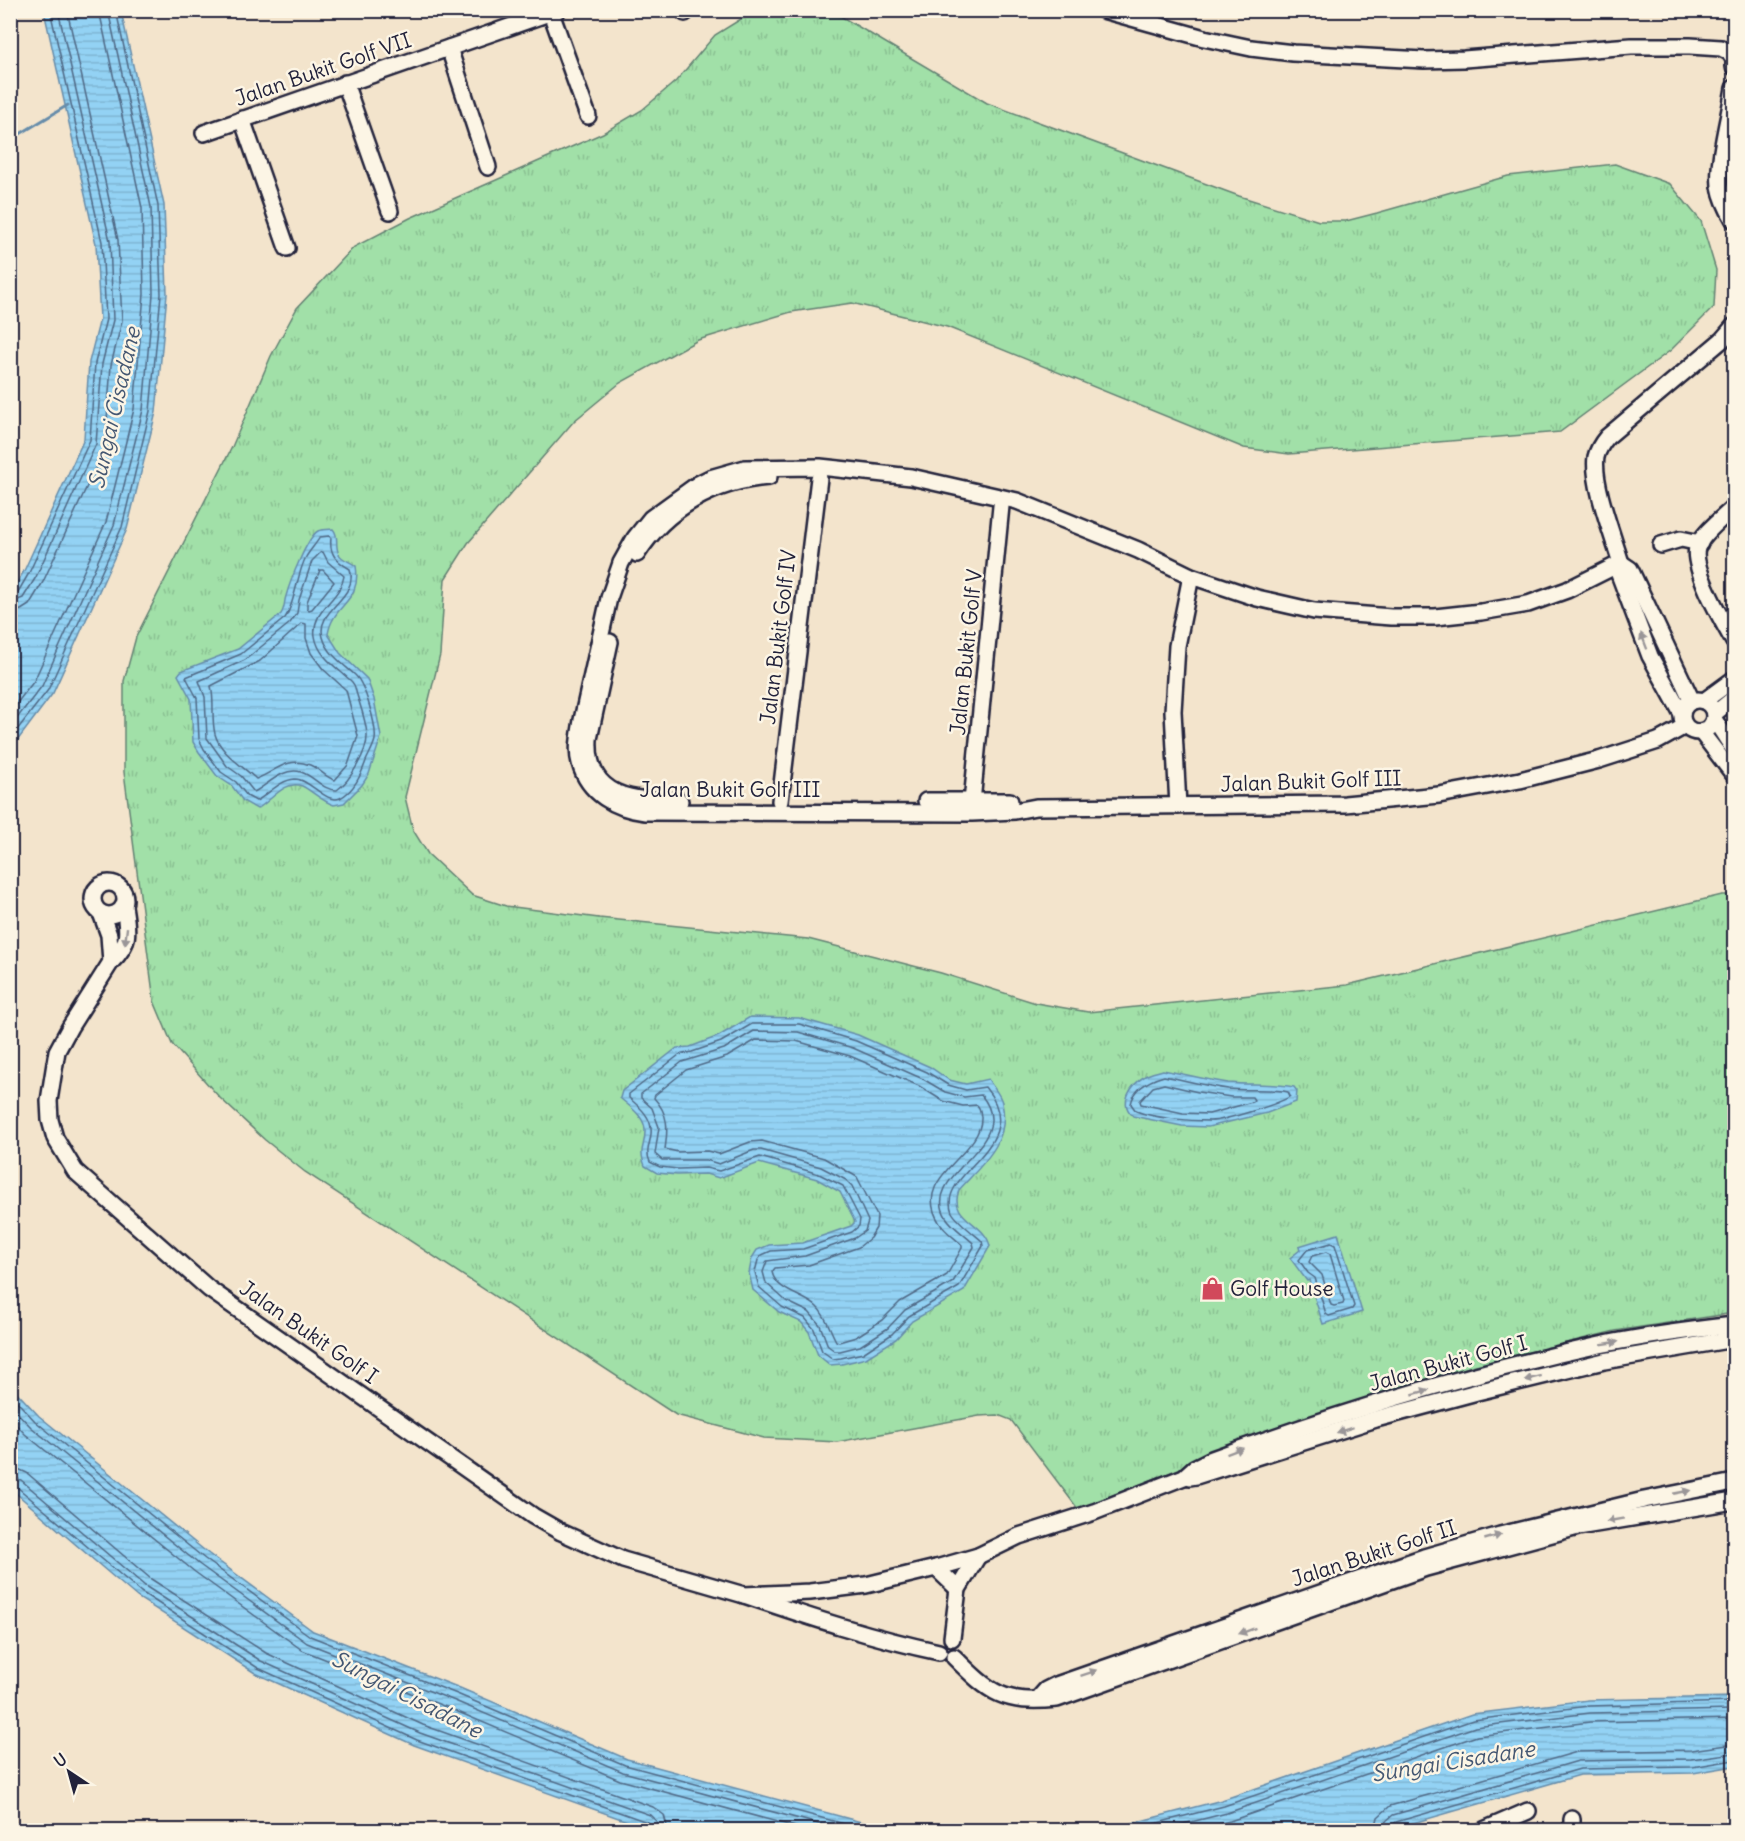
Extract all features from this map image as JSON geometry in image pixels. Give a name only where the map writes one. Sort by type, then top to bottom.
[{"type":"street","points":[[1103,10],[1204,38],[1251,48],[1293,53],[1424,60],[1631,46],[1690,46],[1721,48],[1729,52],[1734,59],[1734,67]]},
{"type":"street","points":[[555,12],[588,116]]},
{"type":"street","name":"Jalan Bukit Golf VII","points":[[204,133],[555,12]]},
{"type":"street","points":[[449,48],[488,167]]},
{"type":"street","points":[[345,83],[390,211]]},
{"type":"street","points":[[1734,88],[1721,163],[1720,185],[1724,200],[1734,220]]},
{"type":"street","points":[[242,119],[287,248]]},
{"type":"street","points":[[1706,709],[1712,725],[1701,732],[1692,732],[1683,720],[1650,656],[1619,574],[1621,563],[1599,486],[1596,467],[1598,452],[1607,437],[1722,340],[1734,326]]},
{"type":"street","name":"Jalan Bukit Golf III","points":[[1621,563],[1567,590],[1528,604],[1481,612],[1435,617],[1391,617],[1314,611],[1257,598],[1191,576],[1138,550],[1017,501],[962,487],[910,477],[820,467],[745,468],[710,478],[681,495],[651,518],[627,551],[609,598],[582,720],[578,752],[580,764],[598,792],[614,804],[634,811],[972,813],[1015,811],[1036,807],[1345,804],[1439,795],[1520,780],[1599,760],[1658,741],[1683,720]]},
{"type":"street","name":"Jalan Bukit Golf III","points":[[1036,807],[1011,801],[652,801],[630,799],[608,788],[596,773],[590,759],[589,739],[623,586],[637,555],[655,529],[695,498],[722,485],[739,480],[767,477],[819,478],[944,493],[1028,513],[1047,513]]},
{"type":"street","name":"Jalan Bukit Golf IV","points":[[780,801],[819,478]]},
{"type":"street","name":"Jalan Bukit Golf V","points":[[972,802],[1001,506]]},
{"type":"street","points":[[1734,507],[1697,547],[1696,560],[1734,642]]},
{"type":"street","points":[[1661,545],[1681,539],[1700,543]]},
{"type":"street","points":[[1621,563],[1629,569],[1706,709],[1734,750]]},
{"type":"street","points":[[1178,806],[1173,711],[1177,646],[1191,576]]},
{"type":"street","points":[[1706,709],[1734,679]]},
{"type":"street","points":[[1683,720],[1686,706],[1706,709],[1734,698]]},
{"type":"street","points":[[1701,732],[1734,775]]},
{"type":"street","name":"Jalan Bukit Golf I","points":[[111,962],[110,935],[93,900],[96,890],[110,883],[120,887],[125,896],[124,906],[128,930],[126,944],[111,962],[57,1052],[49,1101],[50,1120],[55,1138],[75,1171],[209,1288],[533,1516],[561,1532],[623,1560],[904,1645],[947,1655]]},
{"type":"street","points":[[101,913],[112,915],[124,906]]},
{"type":"street","name":"Jalan Bukit Golf I","points":[[1184,1477],[1194,1468],[1212,1459],[1258,1442],[1473,1377],[1601,1345],[1734,1325]]},
{"type":"street","name":"Jalan Bukit Golf I","points":[[744,1595],[810,1592],[866,1585],[936,1568],[978,1556],[1019,1536],[1094,1512],[1184,1477],[1196,1476],[1377,1419],[1604,1361],[1734,1340]]},
{"type":"street","name":"Jalan Bukit Golf II","points":[[1038,1699],[1056,1685],[1424,1557],[1500,1534],[1644,1500],[1734,1482]]},
{"type":"street","name":"Jalan Bukit Golf II","points":[[947,1655],[981,1684],[1000,1696],[1022,1700],[1057,1699],[1437,1565],[1578,1527],[1734,1501]]},
{"type":"street","points":[[947,1655],[939,1646],[942,1640],[952,1638],[958,1589],[978,1556]]},
{"type":"street","points":[[936,1568],[958,1589]]},
{"type":"street","points":[[810,1592],[812,1618]]},
{"type":"street","points":[[1484,1830],[1527,1811]]},
{"type":"green space","points":[[760,11],[832,11],[987,103],[1239,196],[1319,221],[1346,221],[1508,176],[1615,164],[1670,184],[1701,221],[1716,270],[1714,307],[1671,350],[1560,432],[1289,454],[1244,448],[947,327],[852,303],[791,312],[698,340],[620,383],[574,421],[468,543],[445,579],[440,655],[405,797],[413,830],[428,854],[472,895],[506,906],[599,918],[808,939],[941,973],[1036,1003],[1088,1012],[1347,985],[1722,895],[1734,895],[1734,1313],[1615,1331],[1472,1366],[1239,1445],[1078,1509],[1011,1420],[998,1415],[979,1416],[837,1442],[764,1438],[676,1415],[305,1172],[265,1140],[220,1098],[172,1044],[154,1001],[124,772],[124,681],[136,637],[232,447],[271,356],[297,308],[354,247],[410,218],[603,133],[642,110],[676,81],[715,35],[741,19]]},
{"type":"water","name":"Sungai Cisadane","points":[[44,11],[121,11],[164,205],[167,294],[156,412],[127,529],[53,693],[11,749],[11,593],[24,571],[84,439],[89,362],[100,319],[96,244]]},
{"type":"water","points":[[333,529],[339,554],[356,566],[357,578],[351,596],[335,616],[328,634],[340,653],[367,679],[374,699],[381,737],[369,774],[362,785],[344,803],[334,805],[302,786],[296,785],[284,788],[257,809],[243,801],[232,786],[217,776],[193,742],[191,699],[178,675],[181,671],[238,649],[281,614],[299,560],[309,542],[318,531]]},
{"type":"water","points":[[750,1017],[799,1018],[858,1035],[930,1067],[949,1080],[966,1084],[988,1079],[1001,1100],[1004,1117],[998,1141],[985,1161],[959,1190],[957,1200],[958,1208],[987,1238],[990,1246],[964,1291],[912,1321],[896,1339],[866,1358],[830,1365],[818,1355],[809,1332],[801,1322],[779,1312],[753,1290],[749,1273],[752,1258],[757,1250],[769,1245],[802,1243],[851,1226],[855,1222],[840,1192],[817,1179],[759,1163],[719,1178],[706,1174],[657,1173],[645,1166],[643,1160],[645,1127],[643,1122],[637,1113],[620,1098],[622,1091],[677,1048],[690,1047],[719,1036]]},
{"type":"water","points":[[1163,1070],[1228,1083],[1294,1087],[1297,1091],[1296,1102],[1267,1113],[1208,1127],[1182,1126],[1133,1116],[1127,1106],[1131,1089],[1145,1076]]},
{"type":"water","points":[[1338,1234],[1362,1312],[1323,1324],[1309,1280],[1307,1281],[1290,1258],[1300,1250],[1299,1246]]},
{"type":"water","name":"Sungai Cisadane","points":[[10,1385],[39,1416],[209,1554],[313,1631],[460,1688],[627,1759],[865,1823],[941,1830],[652,1830],[414,1745],[255,1673],[137,1597],[11,1489]]},
{"type":"water","name":"Sungai Cisadane","points":[[1734,1697],[1734,1766],[1693,1773],[1580,1775],[1389,1830],[1106,1830],[1222,1800],[1472,1714],[1589,1700]]},
{"type":"waterway","points":[[10,140],[68,105]]},
{"type":"place","name":"Golf House","points":[[1212,1288]]}]
